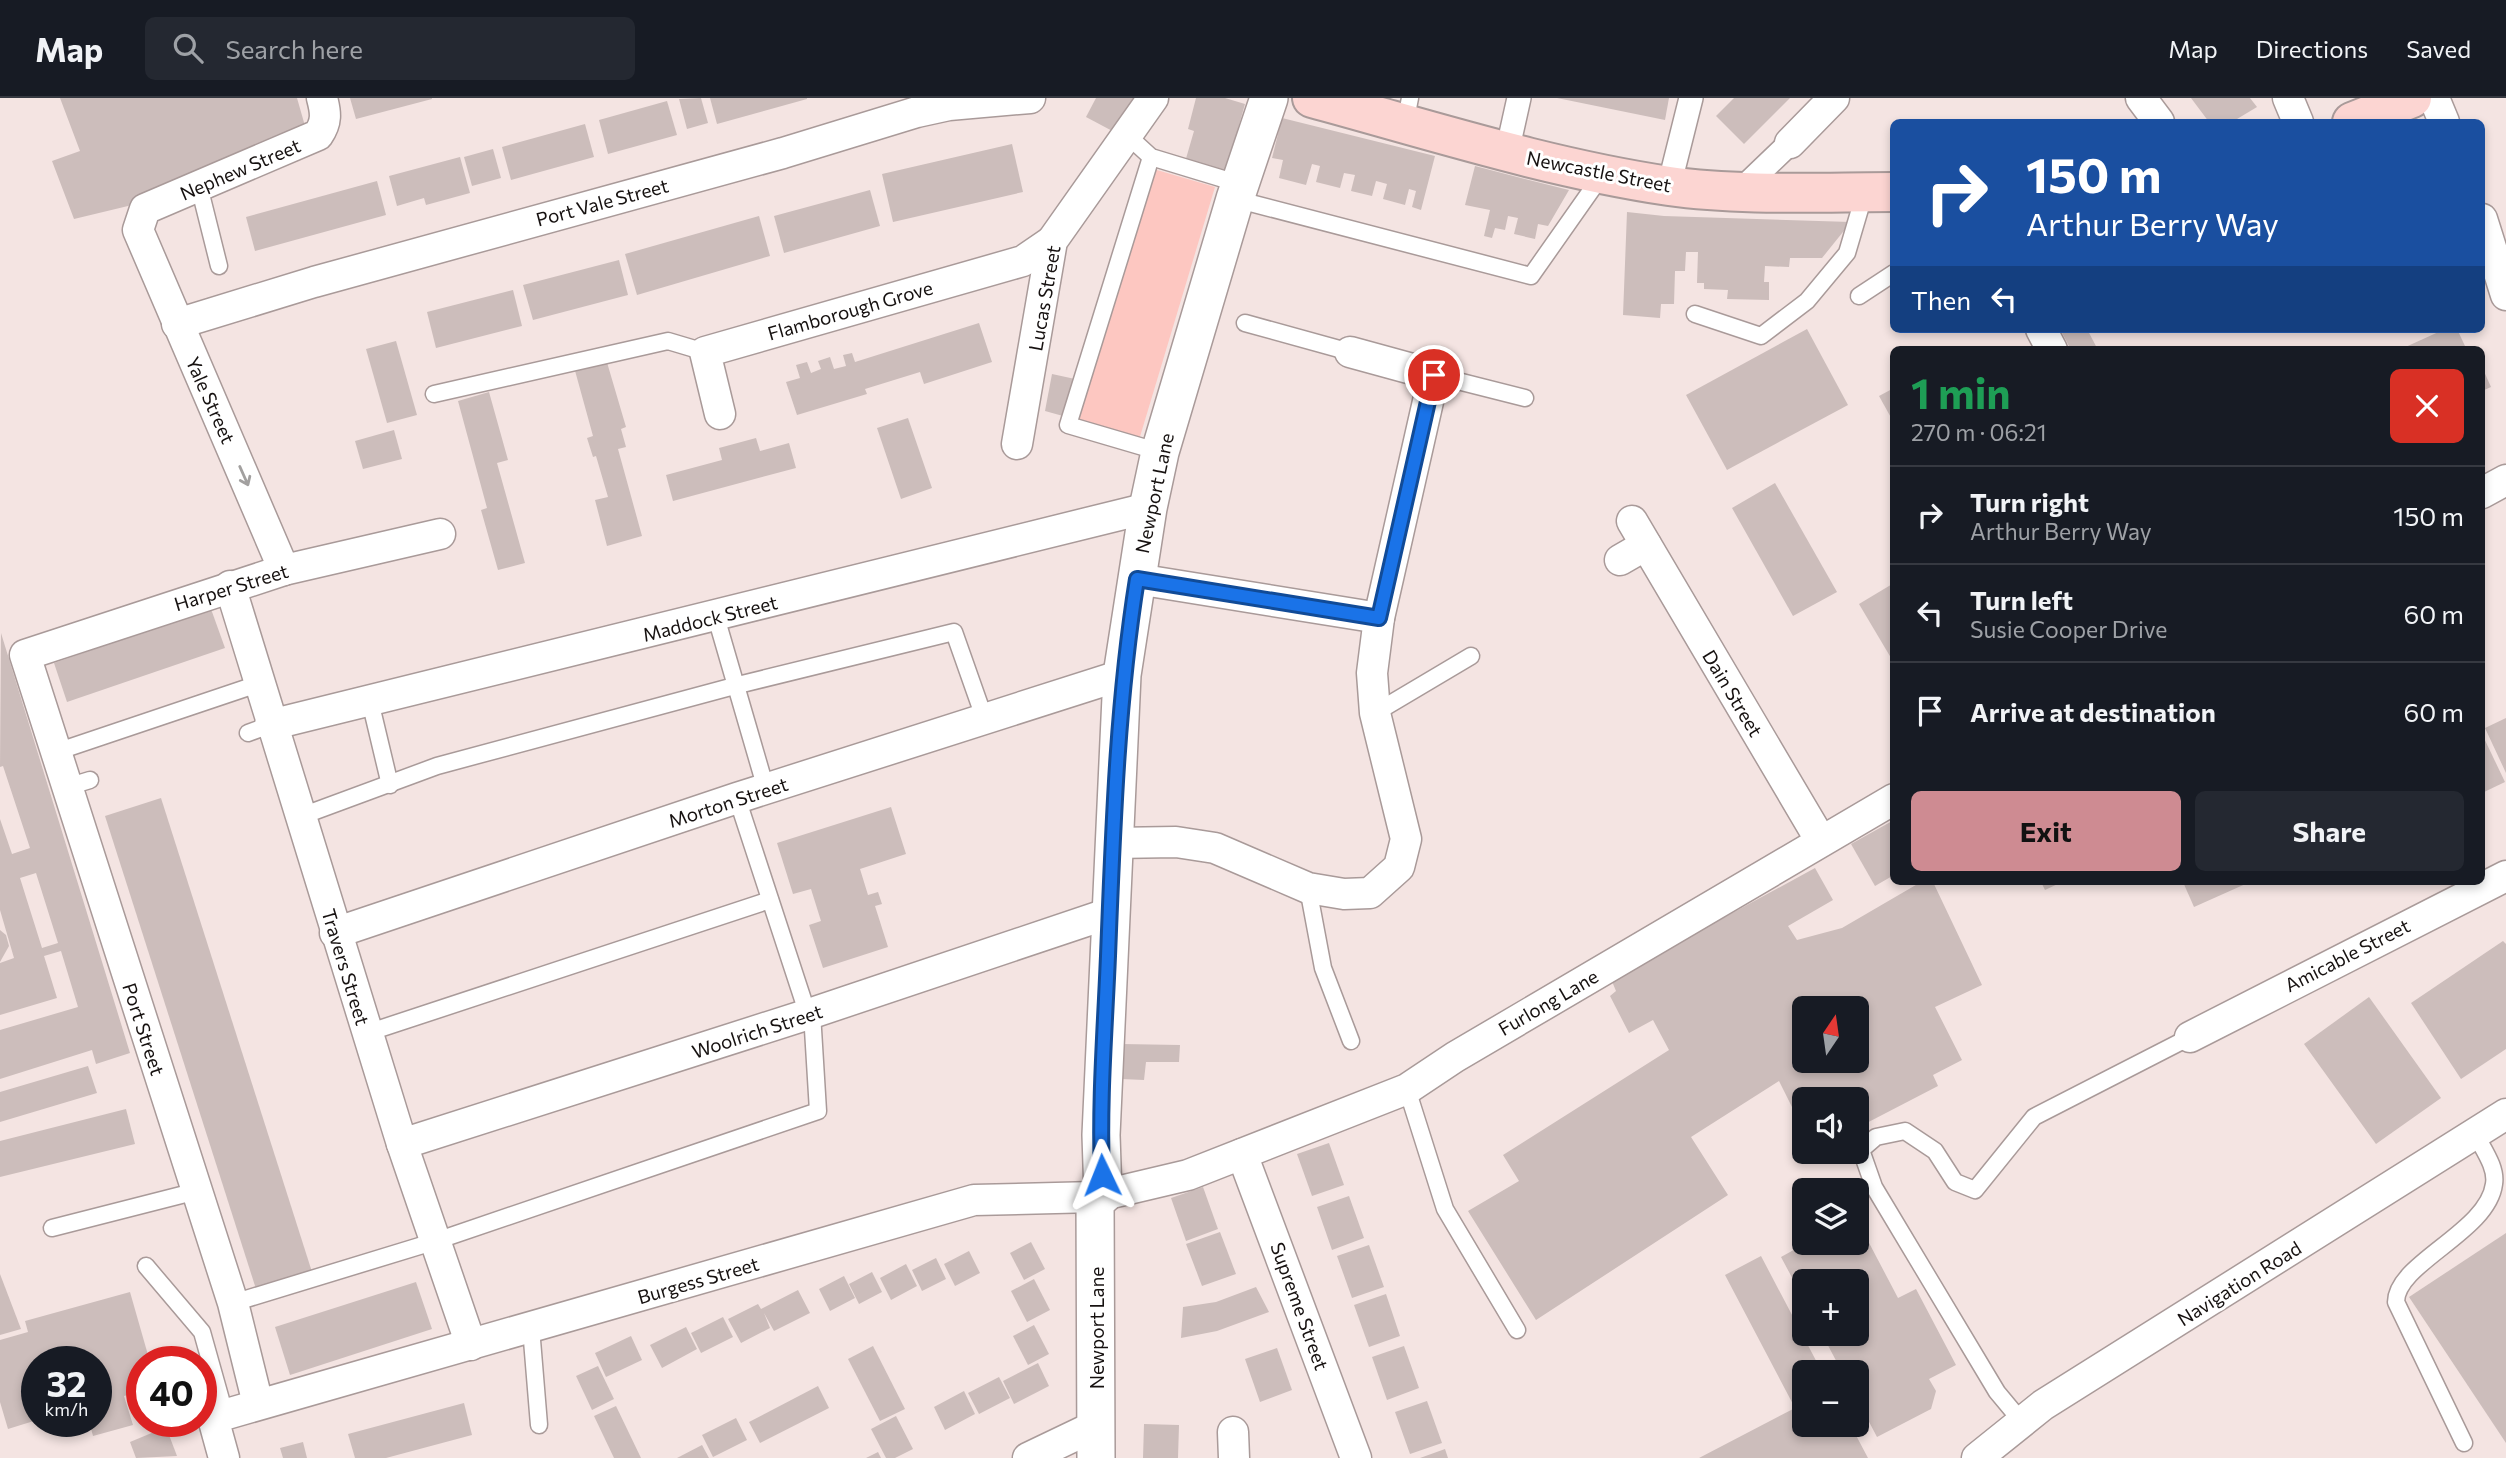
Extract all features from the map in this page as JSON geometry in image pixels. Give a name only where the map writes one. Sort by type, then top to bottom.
[{"type":"main road","name":"Newcastle Street","points":[[1312,98],[1407,111],[1507,152],[1669,186],[1879,192]]},
{"type":"main road","points":[[2360,119],[2412,98]]},
{"type":"street","name":"Nephew Street","points":[[138,230],[145,209],[318,135],[325,125],[326,113],[322,98]]},
{"type":"street","name":"Port Vale Street","points":[[177,324],[314,282],[770,157],[917,112],[949,105],[1030,98]]},
{"type":"street","name":"Lucas Street","points":[[1017,444],[1052,241],[1153,98]]},
{"type":"street","name":"Newport Lane","points":[[1097,1442],[1099,1196],[1122,675],[1148,509],[1160,452],[1238,191],[1269,98]]},
{"type":"street","points":[[1507,152],[1519,98]]},
{"type":"street","points":[[1669,186],[1691,98]]},
{"type":"street","points":[[1741,190],[1834,98]]},
{"type":"street","points":[[2141,98],[2157,119]]},
{"type":"street","points":[[2288,98],[2297,119]]},
{"type":"street","points":[[2434,98],[2443,119]]},
{"type":"street","points":[[2485,228],[2506,295]]},
{"type":"street","name":"Yale Street","points":[[138,230],[284,570]]},
{"type":"street","name":"Flamborough Grove","points":[[705,352],[1023,261],[1052,241]]},
{"type":"street","points":[[705,352],[720,414]]},
{"type":"street","points":[[1113,843],[1176,842],[1215,848],[1308,888],[1344,894],[1370,893],[1398,867],[1406,839],[1375,713],[1372,673],[1379,618],[1434,375],[1350,352]]},
{"type":"street","points":[[2485,491],[2506,480]]},
{"type":"street","name":"Maddock Street","points":[[259,729],[1148,509]]},
{"type":"street","name":"Harper Street","points":[[25,655],[284,570],[440,534]]},
{"type":"street","name":"Dain Street","points":[[1633,542],[1821,841]]},
{"type":"street","points":[[1137,579],[1379,618]]},
{"type":"street","name":"Travers Street","points":[[230,586],[258,684],[259,729],[299,817],[402,1144],[471,1345]]},
{"type":"street","name":"Port Street","points":[[25,655],[56,752],[78,784],[197,1191],[233,1303],[258,1404]]},
{"type":"street","name":"Morton Street","points":[[335,933],[737,798],[1122,675]]},
{"type":"street","name":"Furlong Lane","points":[[1188,1175],[1407,1089],[1455,1056],[1890,801]]},
{"type":"street","name":"Amicable Street","points":[[2190,1037],[2506,876]]},
{"type":"street","name":"Woolrich Street","points":[[402,1144],[810,1014],[1110,913]]},
{"type":"street","name":"Navigation Road","points":[[1977,1458],[2043,1405],[2506,1114]]},
{"type":"street","name":"Supreme Street","points":[[1242,1154],[1348,1456]]},
{"type":"street","name":"Burgess Street","points":[[219,1416],[974,1200],[1099,1196],[1188,1175]]},
{"type":"street","points":[[219,1416],[224,1458]]},
{"type":"street","points":[[1028,1458],[1097,1442]]},
{"type":"lane","points":[[1127,135],[1151,157],[1238,191],[1531,276],[1603,173]]},
{"type":"lane","points":[[1151,157],[1068,425],[1160,452]]},
{"type":"lane","points":[[199,186],[219,266]]},
{"type":"lane","points":[[1695,314],[1760,336],[1807,301],[1847,253],[1879,192]]},
{"type":"lane","points":[[1858,296],[1890,276]]},
{"type":"lane","points":[[1245,323],[1350,352]]},
{"type":"lane","points":[[434,394],[668,341],[705,352]]},
{"type":"lane","points":[[1434,375],[1525,398]]},
{"type":"lane","points":[[716,617],[738,684],[766,789]]},
{"type":"lane","points":[[299,817],[437,766],[738,684],[954,632],[985,720]]},
{"type":"lane","points":[[1375,713],[1471,656]]},
{"type":"lane","points":[[56,752],[258,684]]},
{"type":"lane","points":[[370,701],[390,785]]},
{"type":"lane","points":[[233,1303],[436,1241],[818,1111],[810,1014],[737,798]]},
{"type":"lane","points":[[1308,888],[1323,968],[1351,1041]]},
{"type":"lane","points":[[367,1033],[770,900]]},
{"type":"lane","points":[[2022,1422],[1997,1392],[1874,1186],[1861,1150],[1876,1137],[1905,1131],[1935,1150],[1955,1182],[1975,1190],[2034,1117],[2190,1037]]},
{"type":"lane","points":[[1407,1089],[1445,1209],[1517,1331]]},
{"type":"lane","points":[[2465,1443],[2396,1302],[2396,1295],[2405,1280],[2474,1219],[2487,1203],[2494,1183],[2493,1170],[2475,1133]]},
{"type":"lane","points":[[52,1228],[197,1191]]},
{"type":"lane","points":[[146,1266],[202,1332],[219,1416]]},
{"type":"lane","points":[[531,1328],[539,1425]]},
{"type":"shaded area","points":[[1150,168],[1215,187],[1139,440],[1074,421]]},
{"type":"building","points":[[60,98],[297,98],[305,126],[128,206],[74,219],[52,161],[80,151]]},
{"type":"building","points":[[350,98],[432,98],[432,99],[356,119]]},
{"type":"building","points":[[701,98],[708,123],[687,129],[679,99]]},
{"type":"building","points":[[710,98],[807,98],[807,99],[717,124]]},
{"type":"building","points":[[1096,98],[1136,98],[1118,134],[1086,117]]},
{"type":"building","points":[[1196,98],[1225,98],[1245,104],[1225,174],[1185,162],[1194,131],[1188,129]]},
{"type":"building","points":[[1557,98],[1669,98],[1665,120]]},
{"type":"building","points":[[1734,98],[1790,98],[1744,144],[1716,116]]},
{"type":"building","points":[[2191,98],[2250,98],[2257,107],[2237,119],[2207,119]]},
{"type":"building","points":[[667,101],[677,135],[608,154],[599,120]]},
{"type":"building","points":[[1282,118],[1435,156],[1421,210],[1412,207],[1416,191],[1409,189],[1405,205],[1383,199],[1387,184],[1380,182],[1376,181],[1372,196],[1351,191],[1355,175],[1344,173],[1340,188],[1316,182],[1320,166],[1312,164],[1306,185],[1279,178],[1283,160],[1272,158]]},
{"type":"building","points":[[585,124],[594,157],[511,180],[502,147]]},
{"type":"building","points":[[1012,144],[1023,192],[893,222],[882,174]]},
{"type":"building","points":[[493,149],[501,178],[472,186],[464,157]]},
{"type":"building","points":[[460,157],[470,193],[426,205],[424,198],[397,206],[389,176]]},
{"type":"building","points":[[1475,166],[1569,190],[1548,226],[1538,224],[1535,239],[1514,234],[1518,218],[1508,216],[1505,230],[1495,228],[1492,238],[1484,236],[1490,210],[1465,205]]},
{"type":"building","points":[[377,181],[386,215],[255,251],[246,217]]},
{"type":"building","points":[[870,190],[880,226],[784,253],[774,216]]},
{"type":"building","points":[[1627,212],[1664,216],[1851,222],[1822,258],[1790,258],[1789,267],[1765,266],[1764,282],[1769,282],[1769,300],[1727,299],[1728,290],[1704,289],[1704,283],[1697,283],[1698,252],[1686,252],[1685,271],[1675,271],[1674,304],[1661,304],[1660,318],[1623,315]]},
{"type":"building","points":[[759,216],[770,256],[637,295],[625,254]]},
{"type":"building","points":[[619,260],[628,295],[533,320],[523,285]]},
{"type":"building","points":[[513,290],[522,326],[436,348],[427,312]]},
{"type":"building","points":[[979,323],[992,362],[924,384],[920,372],[865,389],[867,394],[797,415],[786,382],[800,378],[796,365],[807,362],[811,373],[821,369],[818,361],[830,357],[834,369],[846,366],[843,355],[852,353],[855,362]]},
{"type":"building","points":[[1807,329],[1848,405],[1727,470],[1686,395]]},
{"type":"building","points":[[2062,333],[2089,333],[2096,346],[2069,346]]},
{"type":"building","points":[[2436,333],[2459,333],[2465,346],[2408,346]]},
{"type":"building","points":[[396,341],[417,415],[387,423],[366,349]]},
{"type":"building","points":[[606,359],[626,427],[621,429],[626,447],[618,449],[642,536],[607,546],[595,500],[608,497],[596,456],[593,457],[587,438],[593,436],[574,367]]},
{"type":"building","points":[[1052,374],[1075,379],[1063,416],[1045,411]]},
{"type":"building","points":[[2485,374],[2491,387],[2485,390]]},
{"type":"building","points":[[1890,390],[1890,416],[1879,396]]},
{"type":"building","points":[[489,392],[508,460],[497,463],[525,563],[498,570],[481,510],[487,508],[458,401]]},
{"type":"building","points":[[908,418],[932,488],[901,499],[877,428]]},
{"type":"building","points":[[394,430],[402,459],[363,469],[355,441]]},
{"type":"building","points":[[756,438],[760,451],[789,443],[796,468],[673,501],[666,475],[722,460],[719,448]]},
{"type":"building","points":[[1775,483],[1837,592],[1793,616],[1732,508]]},
{"type":"building","points":[[1890,585],[1890,656],[1859,604]]},
{"type":"building","points":[[211,609],[225,648],[67,702],[54,663]]},
{"type":"building","points":[[1,633],[130,1053],[96,1064],[92,1050],[0,1079],[0,1030],[78,1007],[61,951],[44,956],[57,998],[0,1015],[0,963],[14,958],[0,910],[0,819],[12,854],[30,848],[3,766],[0,767]],"holes":[[[36,873],[58,943],[42,948],[20,878]]]},
{"type":"building","points":[[2506,718],[2506,773],[2485,728]]},
{"type":"building","points":[[2485,740],[2505,782],[2485,792]]},
{"type":"building","points":[[161,798],[312,1272],[256,1289],[105,816]]},
{"type":"building","points":[[891,807],[906,854],[860,869],[868,895],[878,892],[882,904],[875,906],[888,947],[823,968],[809,925],[821,921],[811,889],[793,894],[777,843]]},
{"type":"building","points":[[1890,822],[1890,877],[1875,886],[1851,844]]},
{"type":"building","points":[[1815,868],[1833,900],[1788,926],[1797,940],[1842,928],[1916,885],[1934,885],[1982,985],[1935,1007],[1962,1060],[1933,1075],[1938,1086],[1869,1122],[1869,1087],[1792,1087],[1792,1107],[1779,1081],[1691,1137],[1728,1195],[1536,1320],[1468,1211],[1519,1181],[1503,1155],[1669,1050],[1653,1020],[1629,1033],[1610,996],[1616,991],[1611,979]]},
{"type":"building","points":[[2042,885],[2056,885],[2045,890]]},
{"type":"building","points":[[2184,885],[2243,885],[2194,907]]},
{"type":"building","points":[[0,930],[6,935],[9,946],[0,962]]},
{"type":"building","points":[[2503,941],[2506,944],[2506,1049],[2461,1079],[2411,1003]]},
{"type":"building","points":[[2369,997],[2441,1098],[2376,1144],[2304,1044]]},
{"type":"building","points":[[1122,1044],[1180,1045],[1179,1062],[1146,1062],[1144,1080],[1121,1079]]},
{"type":"building","points":[[88,1066],[97,1093],[0,1122],[0,1092]]},
{"type":"building","points":[[126,1109],[135,1144],[0,1177],[0,1141]]},
{"type":"building","points":[[1329,1143],[1344,1185],[1312,1196],[1297,1154]]},
{"type":"building","points":[[1203,1187],[1218,1229],[1186,1241],[1171,1198]]},
{"type":"building","points":[[1349,1196],[1364,1238],[1332,1250],[1317,1207]]},
{"type":"building","points":[[1220,1232],[1236,1274],[1202,1286],[1186,1244]]},
{"type":"building","points":[[2506,1233],[2506,1443],[2409,1297]]},
{"type":"building","points":[[1031,1242],[1045,1269],[1024,1280],[1010,1253]]},
{"type":"building","points":[[1869,1243],[1898,1298],[1916,1289],[1956,1365],[1929,1379],[1936,1391],[1931,1409],[1877,1437],[1869,1422],[1869,1360],[1836,1360],[1828,1346],[1869,1346],[1869,1269],[1792,1269],[1792,1278],[1781,1257],[1792,1251],[1792,1255],[1869,1255]]},
{"type":"building","points":[[1369,1245],[1384,1287],[1352,1298],[1337,1256]]},
{"type":"building","points":[[969,1251],[980,1273],[955,1286],[944,1264]]},
{"type":"building","points":[[1761,1256],[1792,1315],[1792,1346],[1808,1346],[1816,1360],[1792,1360],[1792,1402],[1725,1275]]},
{"type":"building","points":[[936,1258],[946,1279],[922,1291],[912,1270]]},
{"type":"building","points":[[906,1264],[917,1286],[891,1300],[880,1278]]},
{"type":"building","points":[[872,1272],[882,1292],[859,1304],[849,1284]]},
{"type":"building","points":[[0,1274],[21,1329],[0,1335]]},
{"type":"building","points":[[844,1276],[855,1298],[830,1311],[819,1289]]},
{"type":"building","points":[[1034,1279],[1050,1310],[1027,1322],[1011,1291]]},
{"type":"building","points":[[416,1282],[432,1329],[290,1375],[275,1327]]},
{"type":"building","points":[[1256,1287],[1269,1312],[1217,1331],[1181,1338],[1183,1307],[1216,1302]]},
{"type":"building","points":[[798,1290],[810,1313],[774,1331],[764,1313],[770,1328],[741,1343],[728,1319],[758,1304],[761,1309]]},
{"type":"building","points":[[130,1292],[145,1346],[126,1346],[126,1427],[112,1431],[112,1346],[21,1346],[21,1425],[8,1429],[0,1402],[0,1340],[28,1332],[25,1321]]},
{"type":"building","points":[[1386,1294],[1400,1336],[1369,1347],[1354,1305]]},
{"type":"building","points":[[723,1317],[733,1337],[701,1353],[691,1333]]},
{"type":"building","points":[[1034,1325],[1049,1354],[1028,1365],[1013,1336]]},
{"type":"building","points":[[686,1327],[697,1349],[662,1368],[650,1345]]},
{"type":"building","points":[[631,1336],[642,1360],[606,1377],[595,1353]]},
{"type":"building","points":[[873,1346],[905,1409],[880,1421],[848,1359]]},
{"type":"building","points":[[1404,1346],[1419,1388],[1387,1400],[1372,1357]]},
{"type":"building","points":[[1277,1348],[1292,1390],[1260,1402],[1245,1359]]},
{"type":"building","points":[[1038,1363],[1049,1386],[1014,1404],[1003,1381]]},
{"type":"building","points":[[598,1366],[614,1399],[592,1410],[576,1376]]},
{"type":"building","points":[[999,1377],[1010,1398],[979,1414],[968,1393]]},
{"type":"building","points":[[818,1386],[829,1408],[760,1443],[749,1422]]},
{"type":"building","points":[[964,1391],[975,1414],[945,1430],[934,1407]]},
{"type":"building","points":[[1427,1401],[1442,1443],[1410,1454],[1395,1412]]},
{"type":"building","points":[[464,1403],[472,1435],[386,1458],[355,1458],[348,1434]]},
{"type":"building","points":[[616,1406],[641,1458],[614,1458],[594,1416]]},
{"type":"building","points":[[1792,1410],[1792,1437],[1857,1437],[1868,1458],[1699,1458]]},
{"type":"building","points":[[896,1416],[913,1449],[895,1458],[886,1458],[871,1429]]},
{"type":"building","points":[[736,1418],[747,1440],[713,1457],[702,1435]]},
{"type":"building","points":[[1144,1424],[1179,1425],[1178,1458],[1143,1458]]},
{"type":"building","points":[[142,1437],[170,1437],[177,1456],[136,1458],[130,1442]]},
{"type":"building","points":[[303,1442],[307,1458],[283,1458],[280,1448]]},
{"type":"building","points":[[702,1445],[709,1458],[677,1458]]},
{"type":"building","points":[[1445,1449],[1448,1458],[1420,1458]]},
{"type":"building","points":[[878,1452],[881,1458],[866,1458]]},
{"type":"route","points":[[1102,1175],[1108,941],[1122,675],[1137,579],[1379,618],[1434,375]]}]
